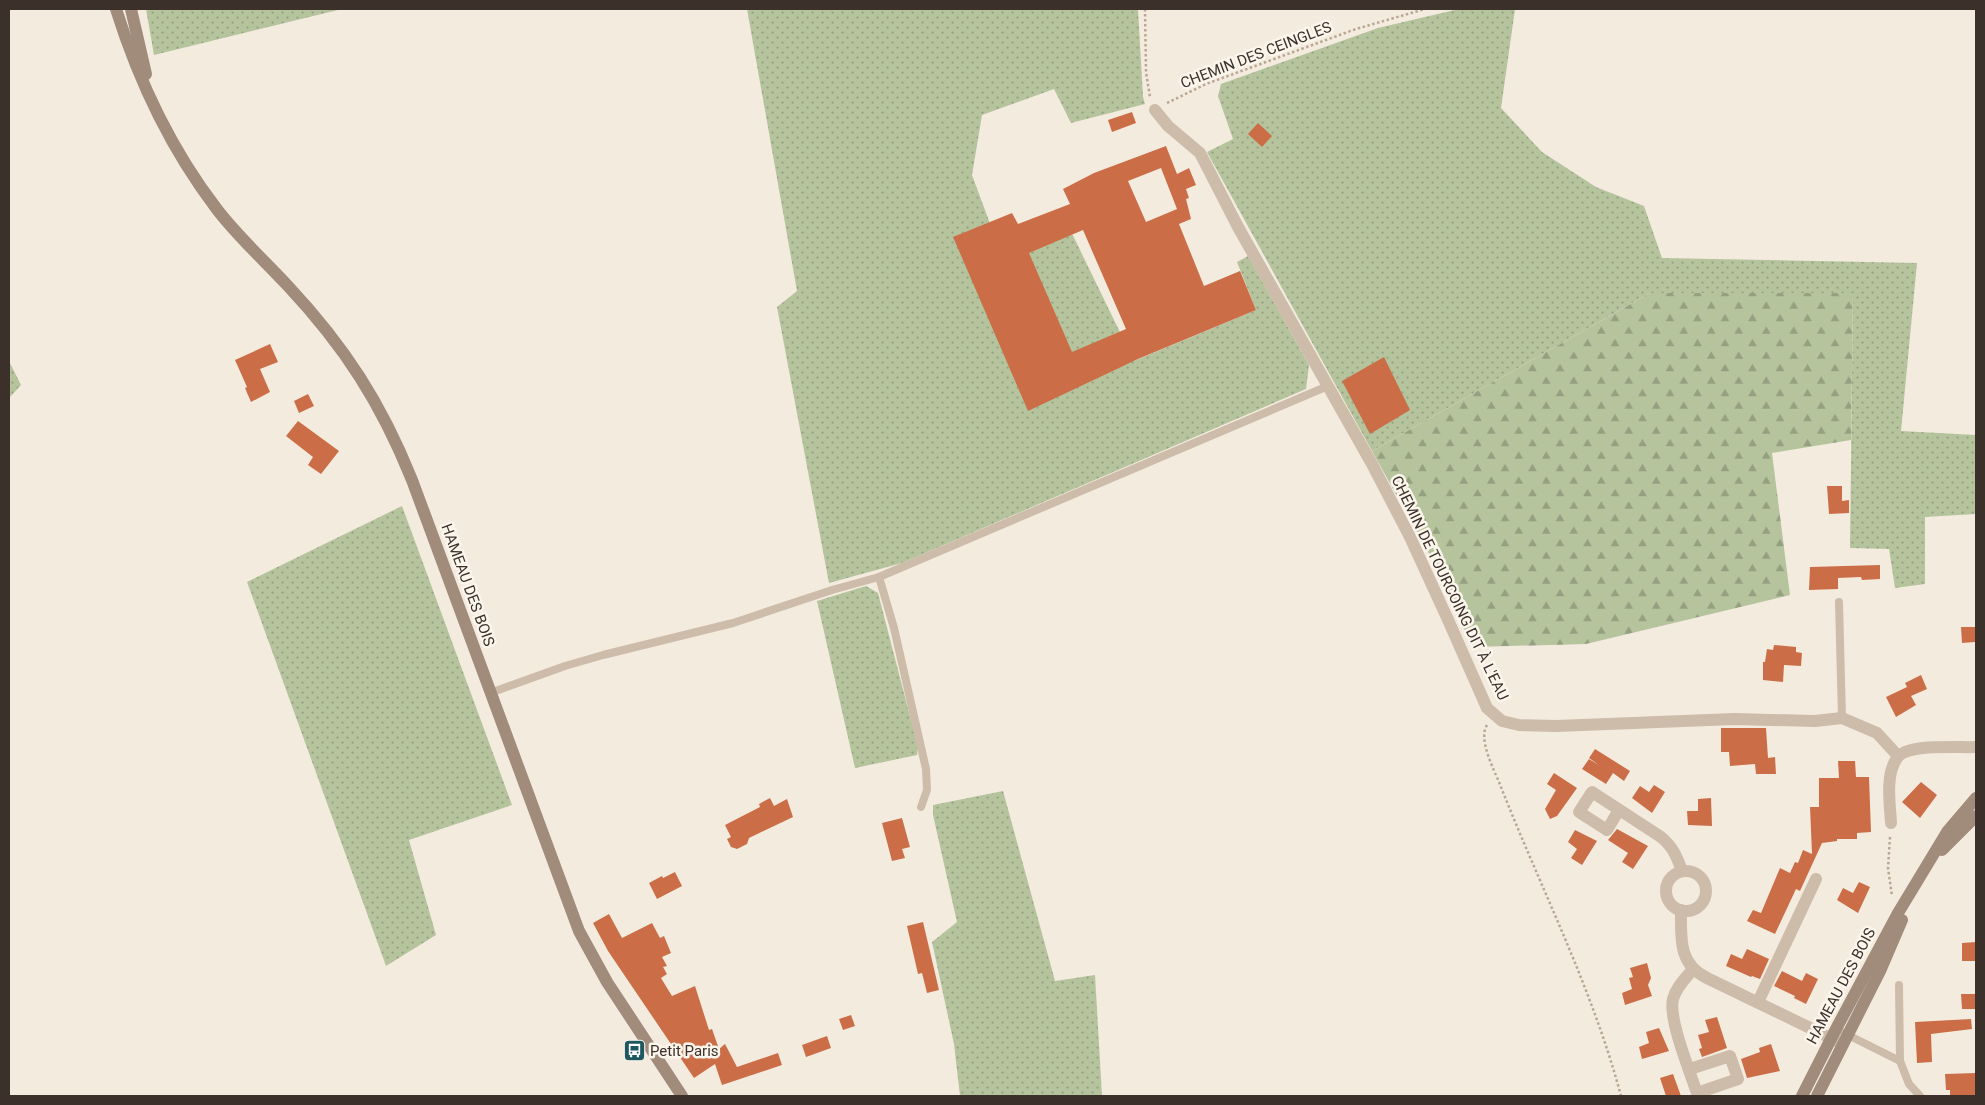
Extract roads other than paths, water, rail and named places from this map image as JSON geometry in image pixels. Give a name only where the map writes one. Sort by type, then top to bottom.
[{"type":"street","name":"HAMEAU DES BOIS","points":[[116,9],[139,73],[188,168],[217,210],[288,286],[349,359],[375,402],[400,450],[579,931],[607,982],[682,1096]]},
{"type":"street","name":"HAMEAU DES BOIS","points":[[131,9],[146,72],[163,122]]},
{"type":"street","name":"CHEMIN DE TOURCOING DIT À L'EAU","points":[[1155,110],[1168,126],[1200,153],[1238,226],[1372,464],[1410,537],[1450,622],[1487,708],[1494,716],[1502,721],[1519,725],[1557,726],[1734,719],[1815,721],[1842,718],[1877,733],[1898,756]]},
{"type":"street","points":[[1891,823],[1890,779],[1898,756],[1908,750],[1918,748],[1976,747]]},
{"type":"street","name":"HAMEAU DES BOIS","points":[[1802,1096],[1898,914],[1947,832],[1976,798]]},
{"type":"street","points":[[1619,810],[1668,842],[1674,850],[1682,871]]},
{"type":"street","name":"HAMEAU DES BOIS","points":[[1928,865],[1976,816]]},
{"type":"street","points":[[1682,871],[1700,876],[1705,884],[1706,893],[1702,902],[1695,908],[1681,910],[1672,905],[1667,896],[1666,890],[1669,880],[1682,871]]},
{"type":"street","points":[[1758,1002],[1816,879]]},
{"type":"street","name":"HAMEAU DES BOIS","points":[[1817,1096],[1889,952],[1911,894]]},
{"type":"street","points":[[1681,910],[1681,943],[1693,969],[1758,1002],[1846,1039]]},
{"type":"street","points":[[1690,1069],[1672,1012],[1675,992],[1693,969]]},
{"type":"lane","points":[[490,693],[565,666],[733,624],[832,590],[879,577],[1328,386]]},
{"type":"lane","points":[[879,577],[894,628],[926,769],[927,790],[921,807]]},
{"type":"lane","points":[[1839,602],[1842,718]]},
{"type":"lane","points":[[1899,985],[1900,1061],[1909,1084],[1920,1096]]},
{"type":"lane","points":[[1846,1039],[1900,1061]]},
{"type":"place","name":"Petit Paris","points":[[634,1051]]}]
